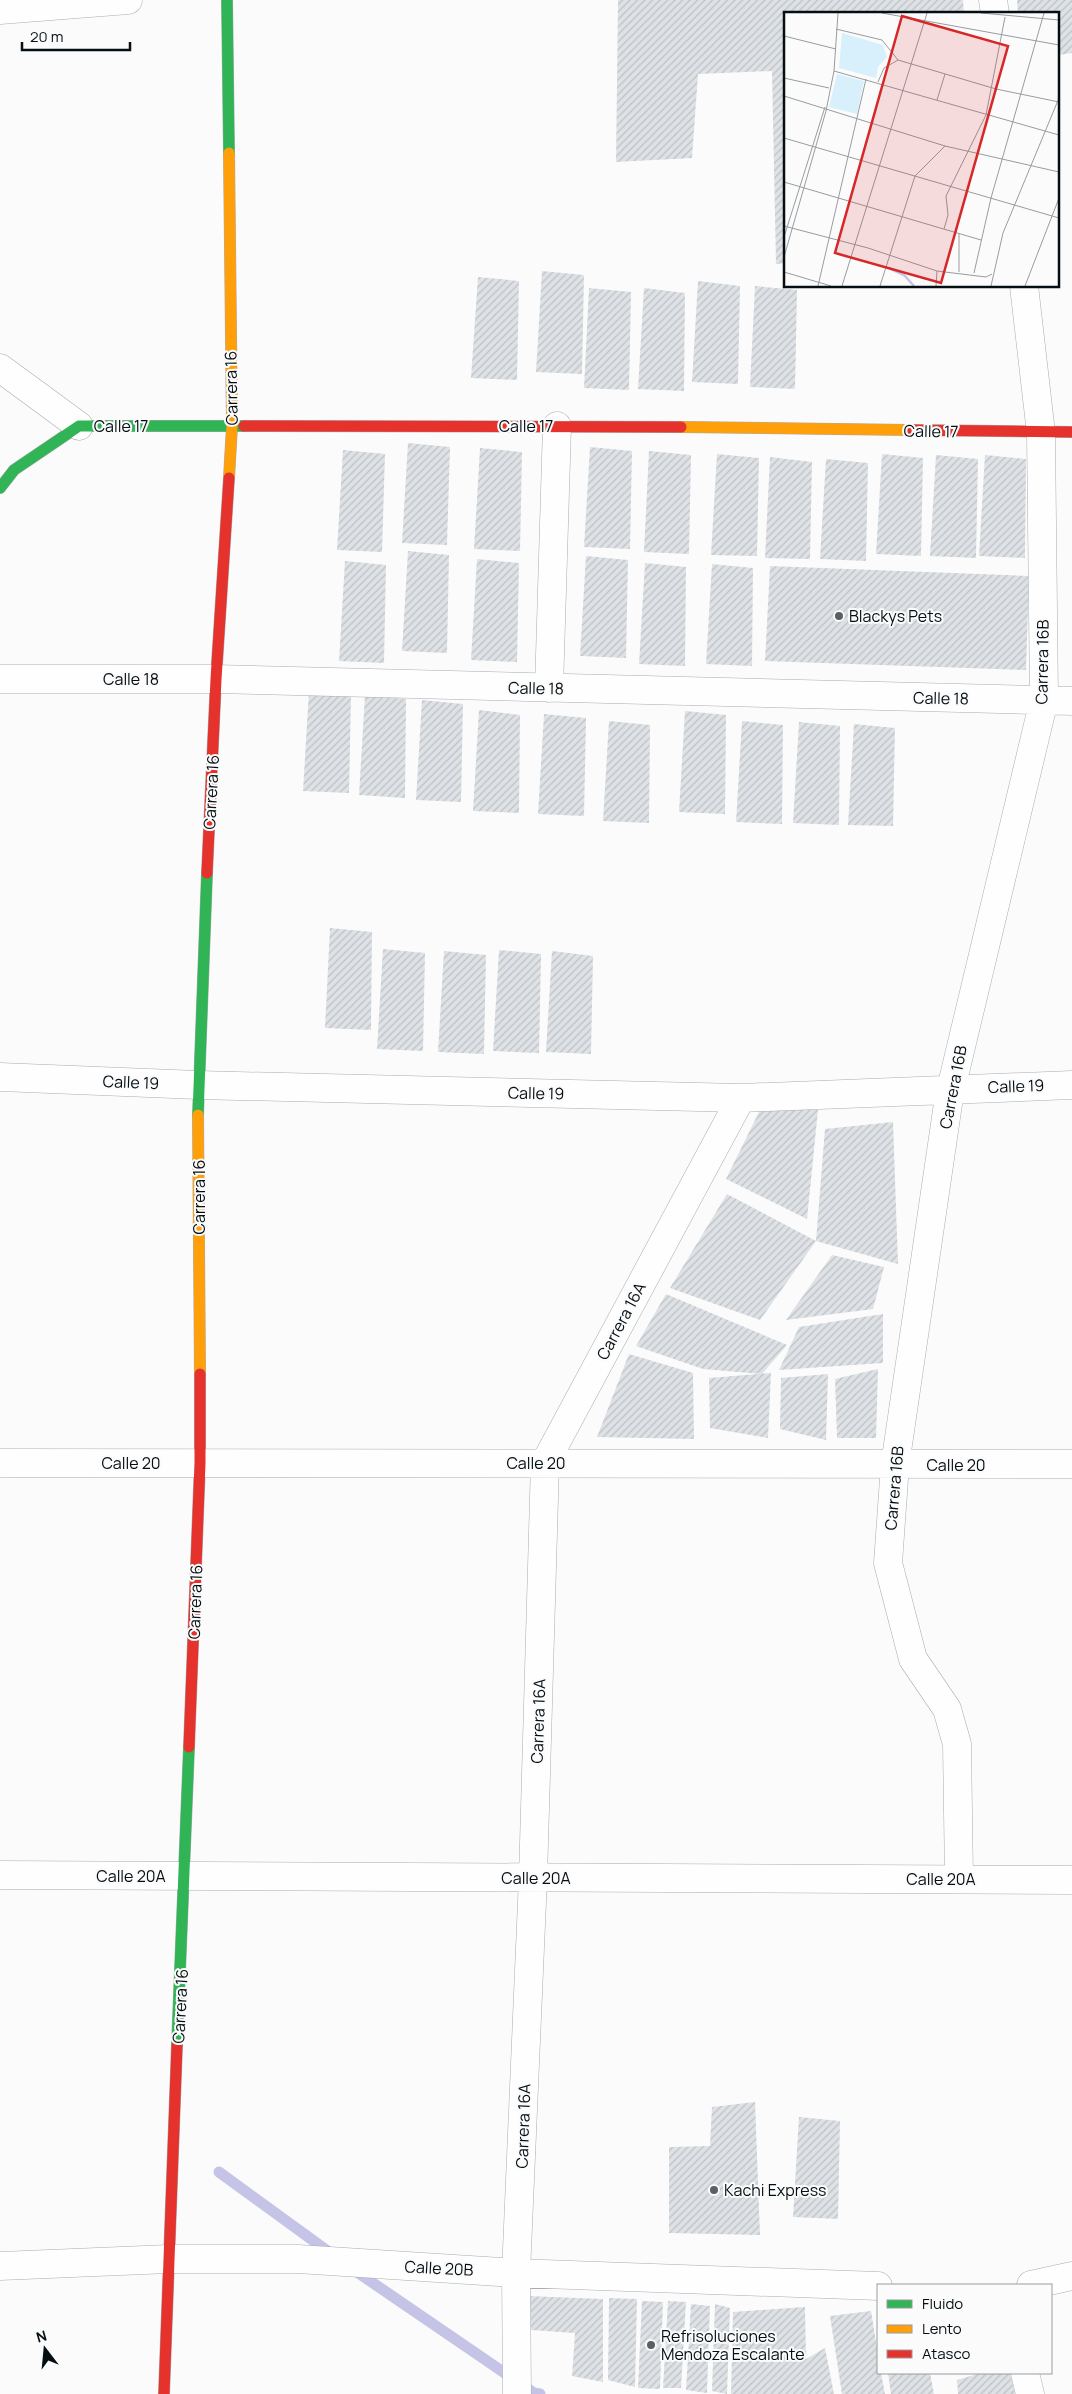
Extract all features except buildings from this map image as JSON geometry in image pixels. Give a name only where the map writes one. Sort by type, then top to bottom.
[{"type":"street","points":[[0,10],[128,0]]},
{"type":"street","name":"Carrera 16","points":[[164,2394],[186,1876],[200,1463],[198,1085],[216,679],[232,426],[227,0]]},
{"type":"street","name":"Carrera 16B","points":[[959,1879],[957,1744],[946,1708],[913,1659],[888,1563],[895,1465],[951,1088],[1044,700],[1041,433],[1024,288]]},
{"type":"street","name":"Calle 17","points":[[0,368],[79,426],[557,426],[1072,432]]},
{"type":"street","points":[[0,488],[14,470],[79,426]]},
{"type":"street","points":[[549,688],[557,426]]},
{"type":"street","name":"Calle 18","points":[[0,679],[216,679],[1072,701]]},
{"type":"street","name":"Calle 19","points":[[0,1077],[198,1085],[741,1098],[951,1088],[1072,1085]]},
{"type":"street","name":"Carrera 16A","points":[[518,2394],[516,2273],[533,1878],[545,1463],[741,1098]]},
{"type":"street","name":"Calle 20","points":[[0,1463],[1072,1464]]},
{"type":"street","name":"Calle 20A","points":[[0,1876],[1072,1880]]},
{"type":"street","name":"Calle 20B","points":[[0,2266],[169,2259],[298,2259],[516,2273],[877,2286]]},
{"type":"street","points":[[1036,2284],[1072,2276]]},
{"type":"street","points":[[1026,2374],[1030,2394]]},
{"type":"waterway","points":[[219,2172],[333,2255]]},
{"type":"waterway","points":[[354,2270],[534,2393],[540,2394]]},
{"type":"traffic: fast","points":[[227,0],[229,153]]},
{"type":"traffic: fast","points":[[0,488],[14,470],[79,426],[244,426]]},
{"type":"traffic: fast","points":[[198,1115],[207,873]]},
{"type":"traffic: fast","points":[[177,2045],[189,1747]]},
{"type":"traffic: slow","points":[[229,153],[232,426],[229,478]]},
{"type":"traffic: slow","points":[[681,427],[910,430]]},
{"type":"traffic: slow","points":[[198,1115],[200,1374]]},
{"type":"traffic: jam","points":[[244,426],[681,427]]},
{"type":"traffic: jam","points":[[910,430],[1072,432]]},
{"type":"traffic: jam","points":[[207,873],[216,679],[229,478]]},
{"type":"traffic: jam","points":[[189,1747],[200,1463],[200,1374]]},
{"type":"traffic: jam","points":[[164,2394],[177,2045]]},
{"type":"place","name":"Blackys Pets","points":[[839,616]]},
{"type":"place","name":"Kachi Express","points":[[714,2190]]},
{"type":"place","name":"Refrisoluciones Mendoza Escalante","points":[[651,2345]]}]
